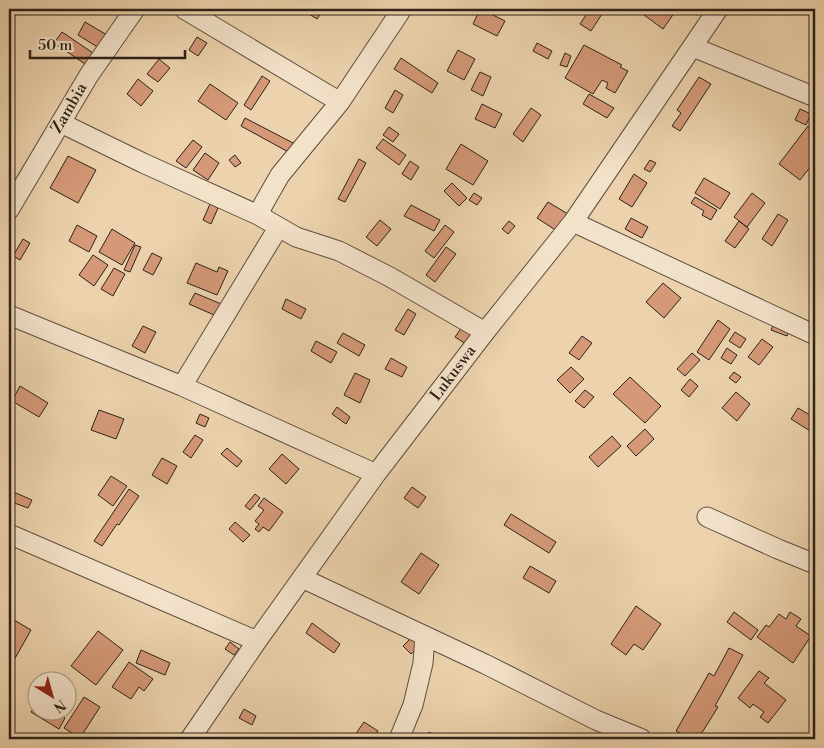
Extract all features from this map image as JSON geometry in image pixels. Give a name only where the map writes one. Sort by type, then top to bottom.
[{"type":"street","name":"Zambia","points":[[9,210],[89,75],[135,9]]},
{"type":"street","points":[[184,9],[340,102]]},
{"type":"street","points":[[258,215],[280,175],[340,102],[402,9]]},
{"type":"street","name":"Lukuswa","points":[[190,739],[256,641],[376,474],[485,332],[573,222],[718,9]]},
{"type":"street","points":[[693,47],[815,97]]},
{"type":"street","points":[[61,122],[143,163],[258,215],[296,237],[339,251],[390,277],[485,332]]},
{"type":"street","points":[[573,222],[815,335]]},
{"type":"street","points":[[182,386],[278,228]]},
{"type":"street","points":[[9,315],[182,386],[376,474]]},
{"type":"street","points":[[707,517],[815,564]]},
{"type":"street","points":[[9,534],[256,641]]},
{"type":"street","points":[[302,578],[485,664],[596,720],[642,739]]},
{"type":"street","points":[[399,739],[413,705],[423,663],[425,636]]},
{"type":"building","points":[[301,9],[324,9],[317,19]]},
{"type":"building","points":[[480,9],[489,9],[487,12],[505,21],[497,36],[473,24]]},
{"type":"building","points":[[590,9],[594,9],[602,14],[591,31],[580,24]]},
{"type":"building","points":[[648,9],[677,9],[663,29],[644,15]]},
{"type":"building","points":[[85,22],[107,35],[99,48],[78,35]]},
{"type":"building","points":[[62,32],[93,53],[85,64],[54,43]]},
{"type":"building","points":[[197,37],[207,43],[198,56],[189,50]]},
{"type":"building","points":[[537,43],[552,51],[548,59],[533,51]]},
{"type":"building","points":[[584,45],[622,65],[620,67],[628,71],[615,93],[606,88],[608,83],[602,80],[593,94],[565,78]]},
{"type":"building","points":[[458,50],[475,59],[464,80],[447,71]]},
{"type":"building","points":[[565,53],[571,56],[567,67],[560,65]]},
{"type":"building","points":[[401,58],[438,83],[432,93],[394,69]]},
{"type":"building","points":[[159,59],[170,68],[158,82],[147,74]]},
{"type":"building","points":[[480,72],[491,77],[483,96],[471,90]]},
{"type":"building","points":[[262,76],[270,81],[251,110],[244,105]]},
{"type":"building","points":[[699,77],[711,84],[680,131],[672,126],[681,113],[677,110]]},
{"type":"building","points":[[138,79],[153,91],[141,106],[127,94]]},
{"type":"building","points":[[210,84],[238,103],[226,120],[198,101]]},
{"type":"building","points":[[395,90],[403,95],[393,113],[385,108]]},
{"type":"building","points":[[589,94],[614,108],[607,118],[583,104]]},
{"type":"building","points":[[482,104],[502,114],[495,128],[475,119]]},
{"type":"building","points":[[531,108],[541,115],[523,142],[513,134]]},
{"type":"building","points":[[800,109],[811,114],[806,125],[795,120]]},
{"type":"building","points":[[245,118],[297,145],[292,154],[241,126]]},
{"type":"building","points":[[808,126],[815,132],[815,161],[800,180],[779,164]]},
{"type":"building","points":[[389,127],[399,134],[393,142],[383,135]]},
{"type":"building","points":[[383,139],[406,155],[399,165],[376,148]]},
{"type":"building","points":[[193,140],[202,147],[186,168],[176,161]]},
{"type":"building","points":[[461,144],[488,161],[473,185],[446,169]]},
{"type":"building","points":[[205,153],[219,163],[208,180],[193,170]]},
{"type":"building","points":[[235,155],[241,163],[235,167],[229,160]]},
{"type":"building","points":[[68,156],[96,170],[78,203],[50,188]]},
{"type":"building","points":[[359,159],[366,163],[345,202],[338,199]]},
{"type":"building","points":[[650,160],[656,163],[650,172],[644,169]]},
{"type":"building","points":[[410,161],[419,167],[411,180],[402,174]]},
{"type":"building","points":[[634,174],[647,183],[632,207],[619,199]]},
{"type":"building","points":[[704,178],[730,193],[720,209],[695,193]]},
{"type":"building","points":[[452,183],[467,198],[459,206],[444,191]]},
{"type":"building","points":[[474,193],[482,198],[477,205],[469,200]]},
{"type":"building","points":[[752,193],[765,203],[747,227],[734,217]]},
{"type":"building","points":[[695,197],[717,210],[711,220],[702,215],[704,211],[691,203]]},
{"type":"building","points":[[548,202],[568,214],[557,231],[537,218]]},
{"type":"building","points":[[210,204],[218,208],[211,224],[203,220]]},
{"type":"building","points":[[411,205],[440,220],[434,231],[404,216]]},
{"type":"building","points":[[778,214],[788,220],[772,246],[762,239]]},
{"type":"building","points":[[631,218],[648,227],[642,238],[625,229]]},
{"type":"building","points":[[380,220],[391,229],[377,246],[366,237]]},
{"type":"building","points":[[509,221],[515,226],[508,234],[502,229]]},
{"type":"building","points":[[739,221],[749,229],[735,248],[725,241]]},
{"type":"building","points":[[77,225],[97,236],[89,252],[69,241]]},
{"type":"building","points":[[445,225],[454,232],[434,258],[425,251]]},
{"type":"building","points":[[112,229],[135,243],[122,265],[99,252]]},
{"type":"building","points":[[23,239],[30,243],[20,260],[13,256]]},
{"type":"building","points":[[135,245],[141,247],[130,272],[124,270]]},
{"type":"building","points":[[446,247],[456,254],[435,282],[426,275]]},
{"type":"building","points":[[152,253],[162,258],[153,275],[143,270]]},
{"type":"building","points":[[93,255],[108,265],[94,286],[79,275]]},
{"type":"building","points":[[196,263],[217,272],[219,267],[228,271],[217,295],[187,283]]},
{"type":"building","points":[[114,268],[125,274],[113,296],[101,289]]},
{"type":"building","points":[[663,283],[681,298],[664,318],[646,302]]},
{"type":"building","points":[[195,293],[226,306],[221,318],[189,304]]},
{"type":"building","points":[[286,299],[306,309],[301,319],[282,309]]},
{"type":"building","points":[[408,309],[416,314],[404,335],[395,330]]},
{"type":"building","points":[[718,320],[730,329],[709,360],[697,352]]},
{"type":"building","points":[[774,324],[789,331],[787,336],[771,330]]},
{"type":"building","points":[[143,326],[156,332],[145,353],[132,346]]},
{"type":"building","points":[[462,327],[475,335],[469,346],[455,337]]},
{"type":"building","points":[[735,332],[746,339],[740,348],[729,341]]},
{"type":"building","points":[[343,333],[365,345],[359,356],[337,343]]},
{"type":"building","points":[[582,336],[592,343],[579,360],[569,353]]},
{"type":"building","points":[[762,339],[773,347],[759,365],[748,357]]},
{"type":"building","points":[[316,341],[337,352],[331,363],[311,351]]},
{"type":"building","points":[[727,348],[737,355],[731,364],[721,358]]},
{"type":"building","points":[[692,353],[700,360],[685,376],[677,369]]},
{"type":"building","points":[[391,358],[407,367],[402,377],[385,369]]},
{"type":"building","points":[[571,367],[584,379],[570,393],[557,380]]},
{"type":"building","points":[[734,372],[741,377],[736,383],[729,378]]},
{"type":"building","points":[[355,373],[370,380],[360,403],[344,395]]},
{"type":"building","points":[[630,377],[661,406],[645,423],[613,394]]},
{"type":"building","points":[[690,379],[698,386],[689,397],[681,390]]},
{"type":"building","points":[[20,386],[48,403],[39,417],[12,401]]},
{"type":"building","points":[[585,390],[594,397],[584,408],[575,401]]},
{"type":"building","points":[[736,392],[750,404],[737,421],[722,408]]},
{"type":"building","points":[[337,407],[350,417],[346,424],[332,414]]},
{"type":"building","points":[[798,408],[815,418],[815,434],[791,419]]},
{"type":"building","points":[[99,410],[124,419],[116,439],[91,430]]},
{"type":"building","points":[[200,414],[209,418],[205,427],[196,423]]},
{"type":"building","points":[[645,429],[654,439],[636,456],[627,446]]},
{"type":"building","points":[[195,435],[203,440],[191,458],[183,452]]},
{"type":"building","points":[[612,436],[621,446],[598,467],[589,457]]},
{"type":"building","points":[[227,448],[242,461],[237,467],[221,454]]},
{"type":"building","points":[[282,454],[299,469],[286,484],[269,469]]},
{"type":"building","points":[[162,458],[177,466],[167,484],[152,475]]},
{"type":"building","points":[[111,476],[127,486],[113,506],[98,495]]},
{"type":"building","points":[[412,487],[426,497],[418,508],[404,498]]},
{"type":"building","points":[[129,489],[139,496],[102,546],[94,541]]},
{"type":"building","points":[[9,490],[32,500],[28,508],[9,501]]},
{"type":"building","points":[[255,494],[260,498],[250,510],[245,506]]},
{"type":"building","points":[[264,498],[283,512],[269,531],[263,527],[259,532],[255,529],[259,524],[255,521],[264,510],[258,506]]},
{"type":"building","points":[[511,514],[556,542],[549,553],[504,525]]},
{"type":"building","points":[[235,522],[250,535],[243,542],[229,529]]},
{"type":"building","points":[[421,553],[439,565],[419,594],[401,582]]},
{"type":"building","points":[[530,566],[556,581],[549,593],[523,578]]},
{"type":"building","points":[[636,606],[661,624],[643,650],[634,644],[626,655],[611,644]]},
{"type":"building","points":[[734,612],[758,630],[751,640],[727,622]]},
{"type":"building","points":[[790,612],[801,619],[796,626],[811,636],[793,663],[757,637],[766,625],[769,627],[779,614],[786,619]]},
{"type":"building","points":[[9,617],[31,630],[9,669],[10,634]]},
{"type":"building","points":[[312,623],[340,644],[334,653],[306,633]]},
{"type":"building","points":[[98,631],[123,650],[96,685],[71,666]]},
{"type":"building","points":[[411,638],[419,647],[411,654],[403,646]]},
{"type":"building","points":[[230,642],[239,649],[234,655],[225,649]]},
{"type":"building","points":[[729,648],[743,655],[715,706],[718,707],[698,739],[691,739],[676,731],[709,673],[714,676]]},
{"type":"building","points":[[141,650],[170,663],[165,675],[136,663]]},
{"type":"building","points":[[129,662],[153,679],[144,691],[139,687],[131,699],[112,687]]},
{"type":"building","points":[[759,671],[769,678],[764,683],[786,700],[768,723],[760,717],[764,712],[753,704],[750,708],[738,698]]},
{"type":"building","points":[[84,697],[100,707],[80,738],[64,728],[69,720],[78,720],[78,706]]},
{"type":"building","points":[[244,709],[256,716],[252,725],[239,718]]},
{"type":"building","points":[[44,720],[64,720],[59,729]]},
{"type":"building","points":[[364,722],[378,731],[372,739],[352,739]]},
{"type":"building","points":[[429,732],[440,739],[424,739]]}]
